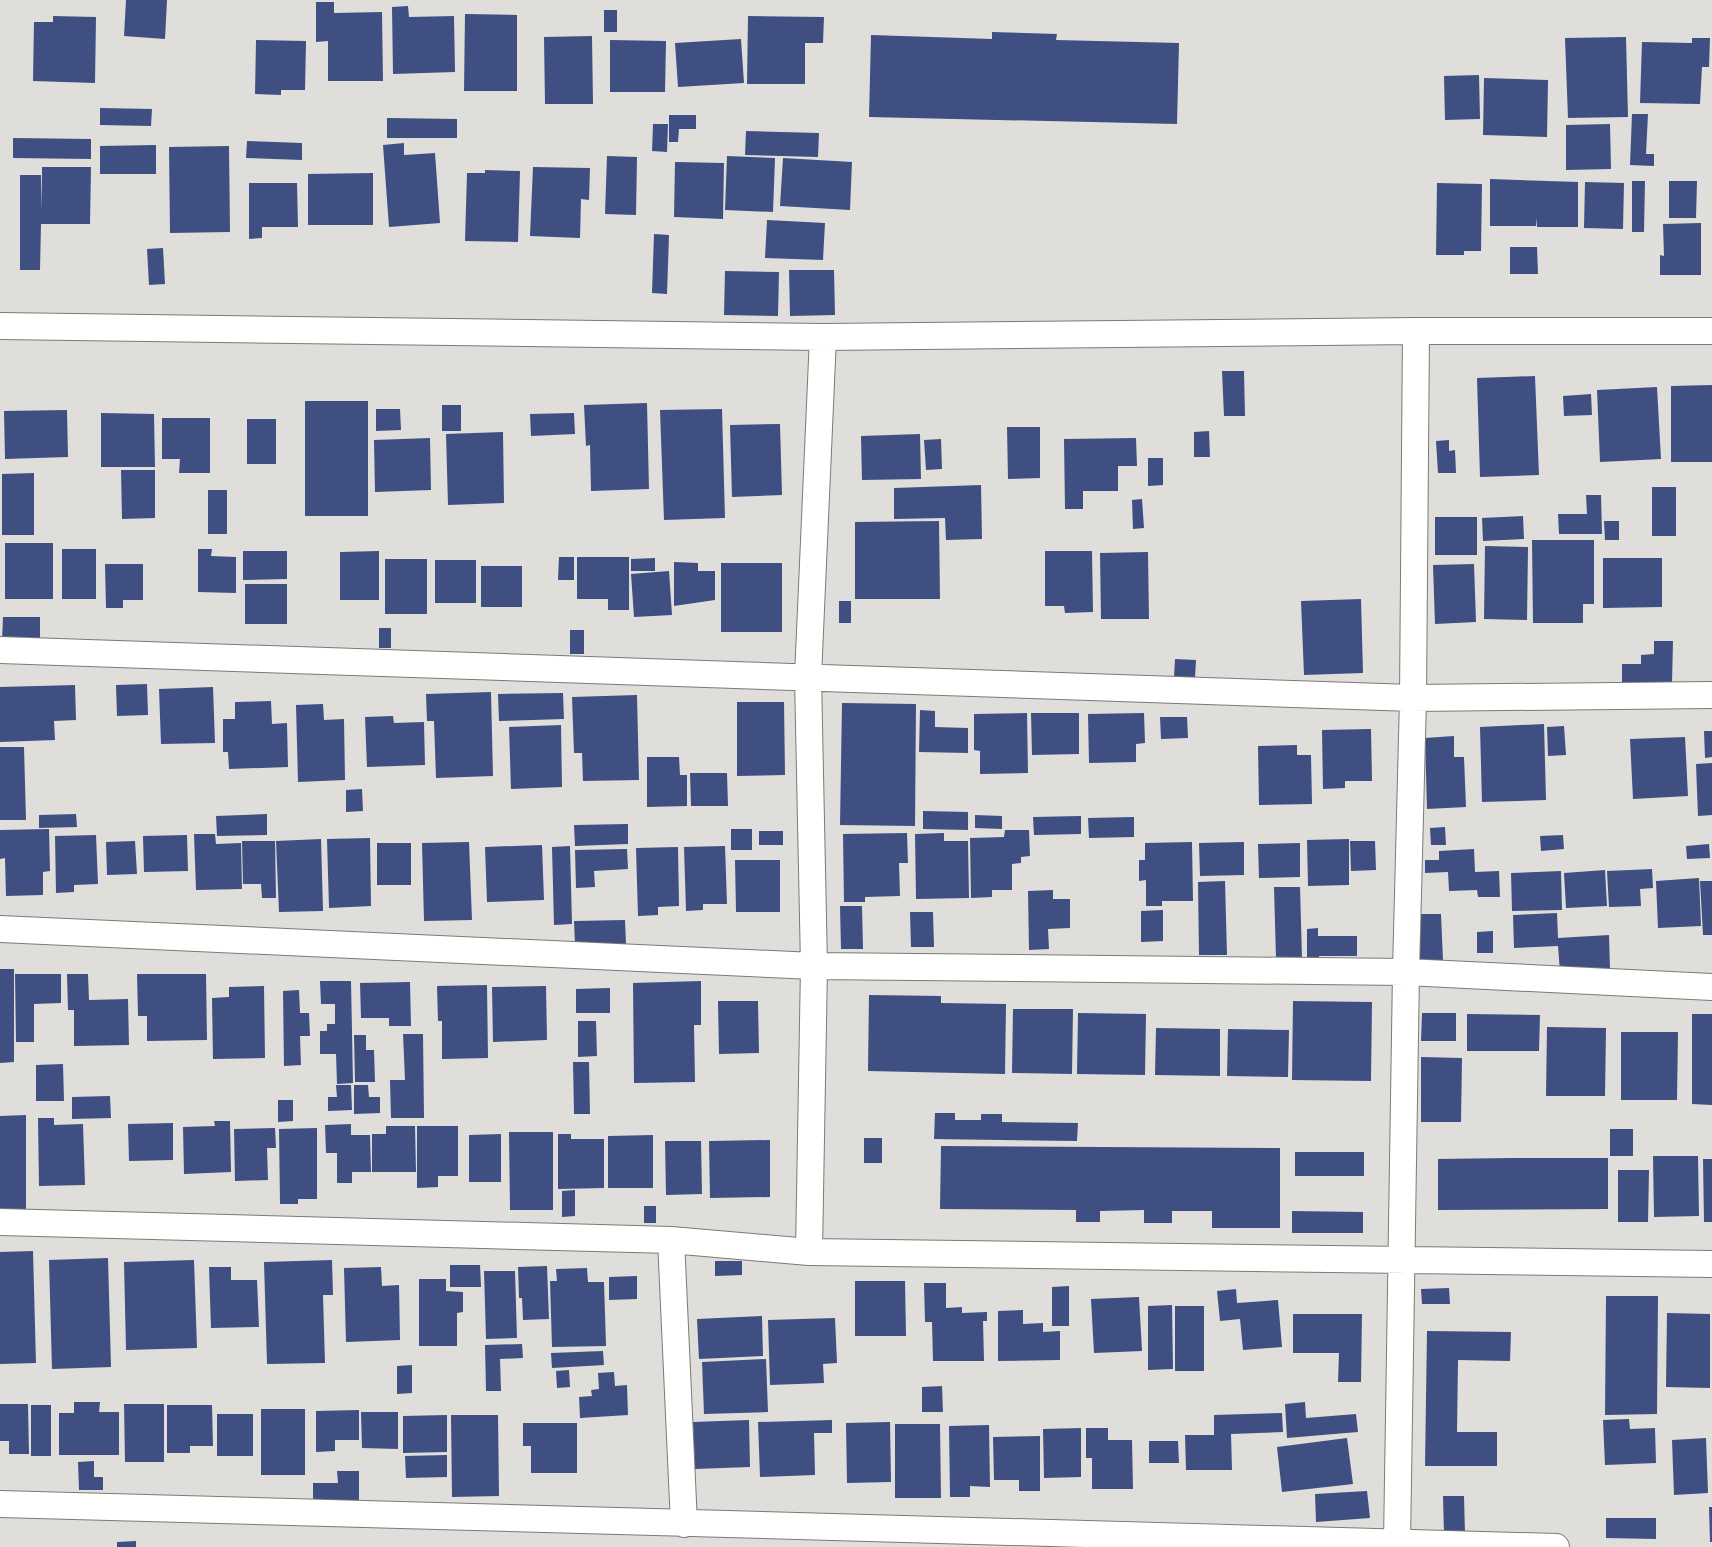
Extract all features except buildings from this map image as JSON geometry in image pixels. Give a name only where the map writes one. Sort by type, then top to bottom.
[{"type":"street","points":[[0,326],[823,337],[1416,331],[1712,331]]},
{"type":"street","points":[[1397,1543],[1406,972],[1413,698],[1416,331]]},
{"type":"street","points":[[809,1252],[814,966],[808,677],[823,337]]},
{"type":"street","points":[[0,650],[1413,698],[1712,695]]},
{"type":"street","points":[[0,929],[814,966],[1406,972],[1712,987]]},
{"type":"street","points":[[0,1222],[671,1240],[809,1252],[1712,1264]]},
{"type":"street","points":[[671,1240],[684,1524]]},
{"type":"street","points":[[0,1504],[1556,1547]]}]
